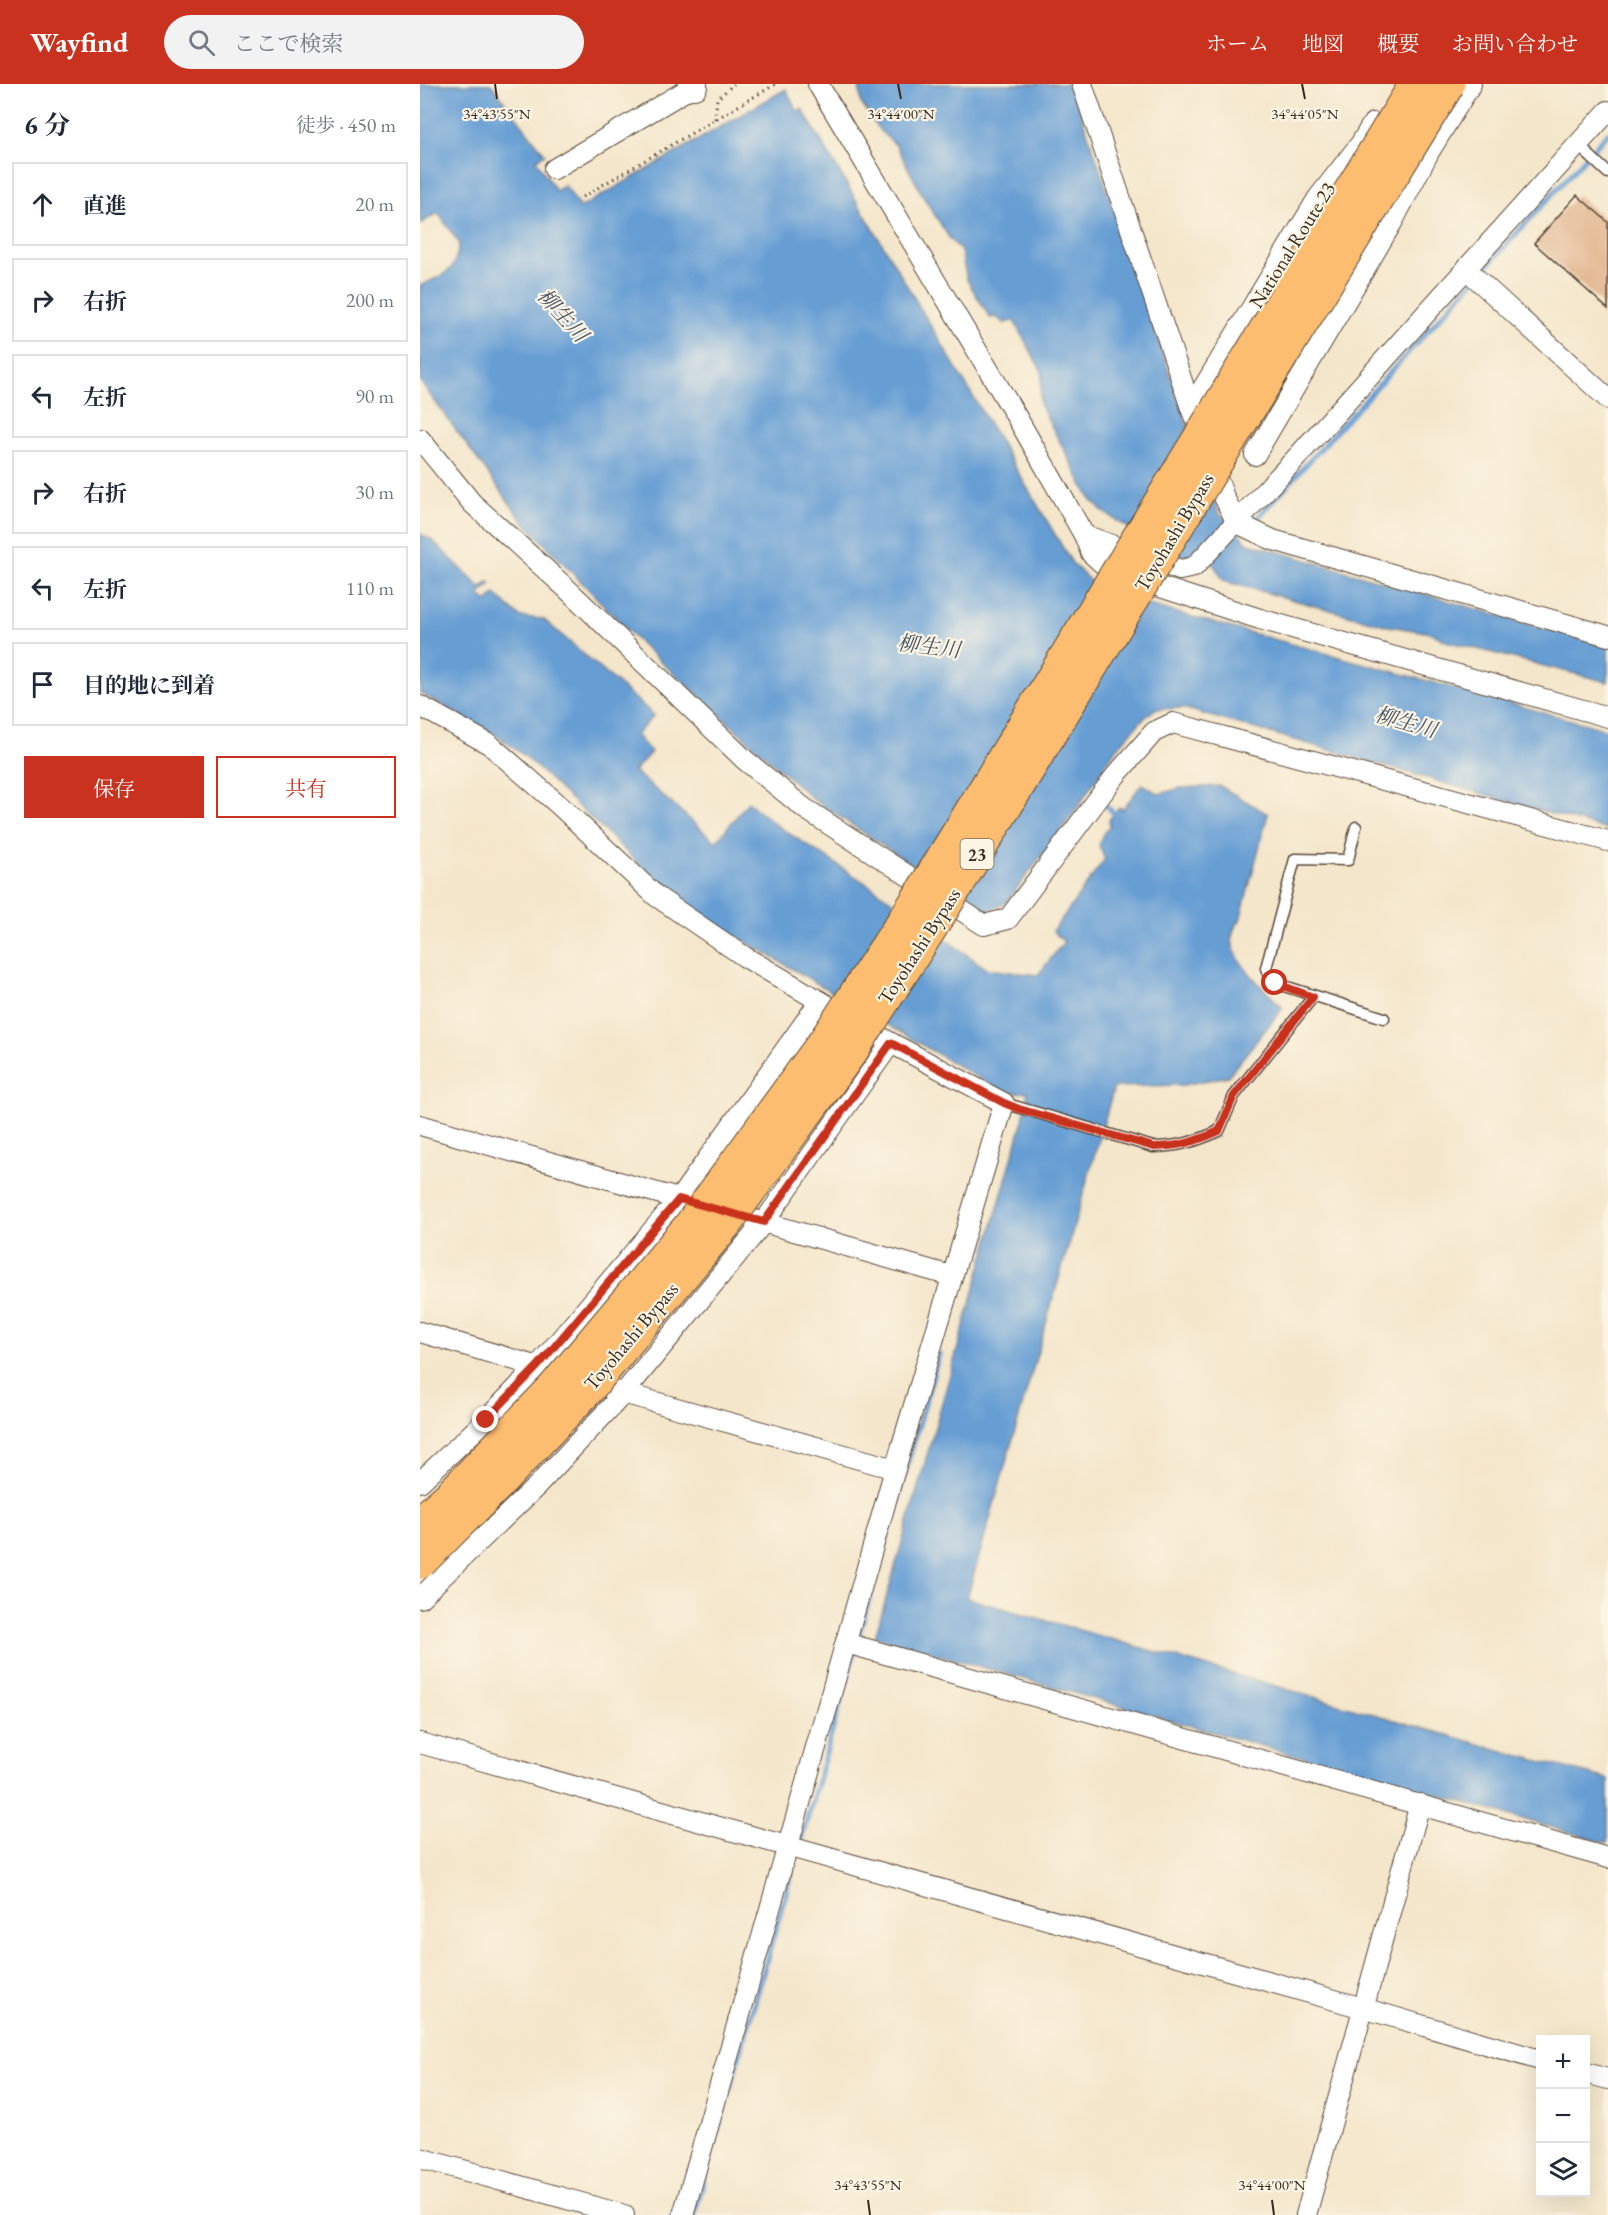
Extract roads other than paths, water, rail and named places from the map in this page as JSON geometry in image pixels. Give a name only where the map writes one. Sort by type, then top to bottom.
[{"type":"highway","name":"Toyohashi Bypass","points":[[420,1523],[450,1496],[554,1389],[690,1226],[825,1041],[916,902],[1416,84]]},
{"type":"highway","name":"Toyohashi Bypass","points":[[420,1562],[501,1482],[588,1389],[725,1224],[852,1050],[940,914],[1448,84]]},
{"type":"street","points":[[818,84],[1019,421],[1084,535],[1091,553],[1102,563],[1124,575],[1260,619],[1608,717]]},
{"type":"street","points":[[1082,84],[1191,408],[1224,497],[1238,523],[1284,543],[1608,636]]},
{"type":"street","name":"National Route 23","points":[[1191,408],[1318,198],[1360,143],[1397,84]]},
{"type":"street","points":[[1255,455],[1393,221],[1429,152],[1471,84]]},
{"type":"street","points":[[554,169],[695,85]]},
{"type":"street","points":[[1084,535],[1180,570],[1194,567],[1238,523],[1579,146],[1608,111]]},
{"type":"street","points":[[1467,270],[1608,399]]},
{"type":"street","points":[[1191,408],[1280,474]]},
{"type":"street","points":[[420,439],[472,503],[565,586],[745,760],[804,808],[897,866],[984,925],[1008,919],[1105,789],[1154,732],[1173,723],[1608,841]]},
{"type":"street","points":[[420,706],[489,744],[559,805],[656,896],[745,957],[891,1043],[1005,1103],[951,1276],[895,1469],[683,2215]]},
{"type":"street","points":[[420,1482],[486,1420],[538,1366],[679,1199],[820,1001]]},
{"type":"street","points":[[420,1598],[538,1485],[623,1394],[764,1222],[891,1043]]},
{"type":"street","points":[[420,1125],[951,1276]]},
{"type":"street","points":[[420,1332],[538,1366],[623,1394],[895,1469]]},
{"type":"street","points":[[847,1644],[1608,1858]]},
{"type":"street","points":[[420,1743],[1364,2008],[1536,2059]]},
{"type":"street","points":[[1306,2215],[1420,1804]]},
{"type":"street","points":[[1590,2074],[1608,2079]]},
{"type":"street","points":[[420,2158],[624,2215]]},
{"type":"lane","points":[[1579,146],[1608,173]]},
{"type":"lane","points":[[1356,827],[1348,860],[1295,859],[1266,962],[1267,975],[1275,983],[1313,997],[1384,1018]]},
{"type":"lane","points":[[1005,1103],[1154,1147],[1174,1147],[1200,1140],[1219,1131],[1234,1096],[1313,997]]},
{"type":"water","name":"柳生川","points":[[420,84],[491,84],[545,154],[536,160],[556,191],[565,185],[580,208],[786,89],[797,111],[802,109],[1072,563],[1089,580],[1115,596],[1608,730],[1608,830],[1183,708],[1155,709],[1142,720],[1113,753],[1073,814],[1006,903],[985,912],[972,904],[814,800],[639,642],[522,520],[420,381],[420,286],[443,275],[452,267],[459,243],[438,213],[420,224]]},
{"type":"water","points":[[859,84],[1071,84],[1219,513],[1248,543],[1608,647],[1608,682],[1446,641],[1432,633],[1389,626],[1224,581],[1212,562],[1188,559],[1150,541],[1103,512],[1089,497],[1040,404],[1042,372],[1014,321],[1004,323],[996,317],[990,318],[967,280],[961,251],[950,239],[923,196],[896,145],[880,131],[861,103]]},
{"type":"water","points":[[420,534],[432,540],[481,588],[488,582],[491,583],[479,595],[487,602],[495,594],[520,617],[543,619],[654,715],[636,735],[651,752],[634,771],[716,842],[748,802],[776,825],[884,895],[987,969],[1038,975],[1064,942],[1053,931],[1105,859],[1099,846],[1103,834],[1110,825],[1109,820],[1119,807],[1123,809],[1142,784],[1159,794],[1181,788],[1220,786],[1268,814],[1232,942],[1241,963],[1283,1008],[1228,1076],[1183,1085],[1114,1087],[967,1598],[1608,1779],[1608,1843],[875,1637],[1023,1120],[1028,1092],[1004,1093],[714,923],[653,877],[527,758],[499,737],[420,693]]},
{"type":"waterway","points":[[1252,524],[1608,133]]},
{"type":"waterway","points":[[1102,802],[1119,818]]},
{"type":"waterway","points":[[857,1642],[939,1354]]},
{"type":"waterway","points":[[694,2215],[855,1651]]}]
